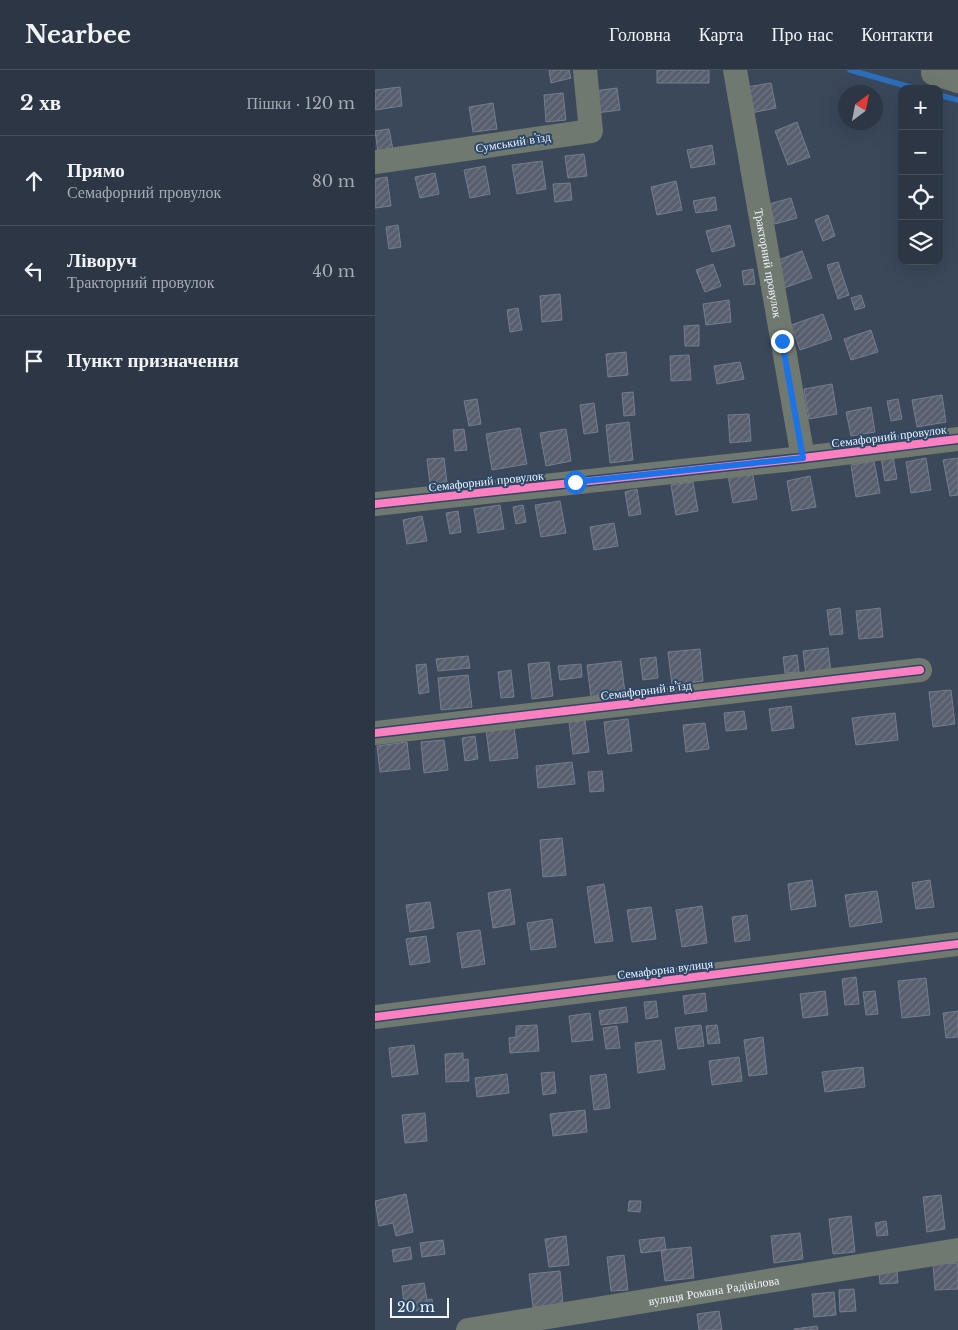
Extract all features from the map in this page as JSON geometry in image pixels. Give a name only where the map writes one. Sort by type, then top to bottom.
[{"type":"street","name":"Сумський вʼїзд","points":[[375,162],[591,131],[585,70]]},
{"type":"street","name":"Тракторний провулок","points":[[735,70],[803,458]]},
{"type":"street","points":[[933,73],[958,82]]},
{"type":"street","name":"Семафорний провулок","points":[[375,504],[803,458],[958,439]]},
{"type":"street","name":"Семафорний в’їзд","points":[[375,733],[920,670]]},
{"type":"street","name":"Семафорна вулиця","points":[[375,1017],[958,944]]},
{"type":"street","name":"вулиця Романа Радівілова","points":[[468,1330],[958,1250]]},
{"type":"building","points":[[549,70],[569,70],[571,78],[551,83]]},
{"type":"building","points":[[657,70],[709,70],[709,83],[657,83]]},
{"type":"building","points":[[771,83],[776,108],[751,113],[747,87]]},
{"type":"building","points":[[400,87],[402,106],[375,110],[375,90]]},
{"type":"building","points":[[617,88],[620,110],[596,113],[594,91]]},
{"type":"building","points":[[563,93],[566,120],[546,122],[544,95]]},
{"type":"building","points":[[493,103],[497,129],[473,132],[469,107]]},
{"type":"building","points":[[797,122],[810,157],[788,165],[775,131]]},
{"type":"building","points":[[389,129],[393,150],[378,152],[375,131]]},
{"type":"building","points":[[712,145],[715,164],[691,168],[687,150]]},
{"type":"building","points":[[584,154],[587,176],[568,178],[565,156]]},
{"type":"building","points":[[542,161],[546,189],[517,194],[512,165]]},
{"type":"building","points":[[485,166],[490,194],[470,198],[464,170]]},
{"type":"building","points":[[435,173],[439,194],[420,198],[415,177]]},
{"type":"building","points":[[387,177],[391,206],[375,208],[375,179]]},
{"type":"building","points":[[676,181],[682,210],[657,215],[651,187]]},
{"type":"building","points":[[570,183],[572,200],[555,202],[553,184]]},
{"type":"building","points":[[715,197],[717,210],[696,213],[693,201]]},
{"type":"building","points":[[791,198],[797,218],[775,224],[769,204]]},
{"type":"building","points":[[828,215],[835,236],[823,241],[815,220]]},
{"type":"building","points":[[398,225],[401,247],[389,249],[386,227]]},
{"type":"building","points":[[730,225],[735,246],[712,252],[706,231]]},
{"type":"building","points":[[802,251],[812,278],[784,288],[773,262]]},
{"type":"building","points":[[838,262],[849,295],[838,299],[827,265]]},
{"type":"building","points":[[713,264],[721,286],[705,292],[696,270]]},
{"type":"building","points":[[753,269],[755,284],[744,285],[742,271]]},
{"type":"building","points":[[560,294],[562,320],[542,322],[540,296]]},
{"type":"building","points":[[861,295],[865,307],[855,310],[851,298]]},
{"type":"building","points":[[729,300],[731,322],[706,325],[703,304]]},
{"type":"building","points":[[518,308],[522,330],[510,332],[507,310]]},
{"type":"building","points":[[823,314],[832,339],[800,350],[791,325]]},
{"type":"building","points":[[699,325],[699,346],[685,346],[684,326]]},
{"type":"building","points":[[871,330],[878,352],[851,360],[844,339]]},
{"type":"building","points":[[626,352],[628,375],[608,377],[606,354]]},
{"type":"building","points":[[689,355],[691,380],[671,381],[670,356]]},
{"type":"building","points":[[740,362],[744,379],[717,384],[714,366]]},
{"type":"building","points":[[832,384],[837,414],[809,419],[804,389]]},
{"type":"building","points":[[633,392],[635,415],[624,416],[622,393]]},
{"type":"building","points":[[942,395],[946,422],[917,427],[912,400]]},
{"type":"building","points":[[477,399],[481,424],[469,426],[464,401]]},
{"type":"building","points":[[898,399],[902,419],[891,421],[887,401]]},
{"type":"building","points":[[594,403],[598,432],[584,434],[580,405]]},
{"type":"building","points":[[871,407],[875,432],[851,436],[846,412]]},
{"type":"building","points":[[749,414],[751,441],[730,443],[728,415]]},
{"type":"building","points":[[629,422],[633,460],[610,463],[606,425]]},
{"type":"building","points":[[520,428],[527,464],[492,470],[486,434]]},
{"type":"building","points":[[464,429],[467,450],[455,451],[453,430]]},
{"type":"building","points":[[566,429],[571,461],[546,466],[540,433]]},
{"type":"building","points":[[893,456],[897,479],[885,481],[881,458]]},
{"type":"building","points":[[444,458],[447,482],[430,484],[427,459]]},
{"type":"building","points":[[926,458],[931,490],[911,493],[906,462]]},
{"type":"building","points":[[958,458],[958,495],[950,496],[943,460]]},
{"type":"building","points":[[874,461],[880,493],[856,497],[851,465]]},
{"type":"building","points":[[752,470],[757,499],[733,503],[728,475]]},
{"type":"building","points":[[810,476],[816,507],[792,511],[787,481]]},
{"type":"building","points":[[693,482],[698,511],[676,515],[671,485]]},
{"type":"building","points":[[637,489],[641,514],[629,516],[625,492]]},
{"type":"building","points":[[560,501],[566,533],[541,537],[535,505]]},
{"type":"building","points":[[500,505],[504,529],[478,533],[474,509]]},
{"type":"building","points":[[523,505],[526,522],[516,524],[513,507]]},
{"type":"building","points":[[458,511],[461,532],[450,534],[446,513]]},
{"type":"building","points":[[422,516],[427,541],[407,544],[403,520]]},
{"type":"building","points":[[614,523],[618,546],[594,550],[590,527]]},
{"type":"building","points":[[840,608],[843,634],[830,635],[827,610]]},
{"type":"building","points":[[880,608],[883,637],[859,639],[856,611]]},
{"type":"building","points":[[828,648],[831,672],[806,675],[803,651]]},
{"type":"building","points":[[700,649],[703,681],[672,685],[668,652]]},
{"type":"building","points":[[797,655],[799,672],[785,673],[783,657]]},
{"type":"building","points":[[468,656],[470,668],[438,671],[436,659]]},
{"type":"building","points":[[656,657],[658,678],[643,680],[640,659]]},
{"type":"building","points":[[621,661],[625,693],[591,697],[587,665]]},
{"type":"building","points":[[549,662],[553,696],[532,699],[528,664]]},
{"type":"building","points":[[426,664],[429,692],[419,694],[416,665]]},
{"type":"building","points":[[581,664],[582,677],[560,680],[558,666]]},
{"type":"building","points":[[511,670],[514,697],[501,698],[498,672]]},
{"type":"building","points":[[468,675],[472,707],[441,710],[438,678]]},
{"type":"building","points":[[951,690],[955,724],[933,727],[929,692]]},
{"type":"building","points":[[791,706],[794,728],[772,731],[769,709]]},
{"type":"building","points":[[744,711],[747,729],[726,731],[724,713]]},
{"type":"building","points":[[895,713],[898,740],[856,745],[852,718]]},
{"type":"building","points":[[628,719],[632,751],[608,754],[604,722]]},
{"type":"building","points":[[585,720],[589,752],[573,754],[569,722]]},
{"type":"building","points":[[705,723],[709,749],[686,752],[683,725]]},
{"type":"building","points":[[514,727],[518,758],[490,761],[486,730]]},
{"type":"building","points":[[475,736],[478,759],[465,761],[462,738]]},
{"type":"building","points":[[444,740],[448,770],[424,773],[421,742]]},
{"type":"building","points":[[407,742],[410,769],[380,772],[377,746]]},
{"type":"building","points":[[572,762],[575,784],[538,788],[536,766]]},
{"type":"building","points":[[602,771],[604,791],[590,792],[588,772]]},
{"type":"building","points":[[562,838],[566,875],[543,877],[540,840]]},
{"type":"building","points":[[812,880],[816,906],[791,910],[788,884]]},
{"type":"building","points":[[930,880],[934,907],[916,909],[912,883]]},
{"type":"building","points":[[604,884],[613,941],[595,943],[587,887]]},
{"type":"building","points":[[510,889],[515,924],[493,928],[488,893]]},
{"type":"building","points":[[877,891],[882,922],[850,927],[845,895]]},
{"type":"building","points":[[430,902],[434,928],[410,932],[406,905]]},
{"type":"building","points":[[702,906],[707,943],[682,947],[676,910]]},
{"type":"building","points":[[651,907],[656,939],[632,942],[627,910]]},
{"type":"building","points":[[747,915],[750,940],[735,942],[732,917]]},
{"type":"building","points":[[552,919],[556,947],[531,950],[527,923]]},
{"type":"building","points":[[480,930],[485,964],[462,968],[457,933]]},
{"type":"building","points":[[426,936],[430,962],[410,965],[406,939]]},
{"type":"building","points":[[856,977],[859,1004],[845,1005],[842,979]]},
{"type":"building","points":[[926,978],[930,1015],[902,1018],[898,981]]},
{"type":"building","points":[[825,991],[828,1015],[803,1018],[800,994]]},
{"type":"building","points":[[875,991],[878,1014],[866,1015],[863,992]]},
{"type":"building","points":[[705,993],[707,1011],[685,1014],[683,996]]},
{"type":"building","points":[[656,1001],[658,1017],[646,1019],[644,1002]]},
{"type":"building","points":[[626,1007],[628,1022],[601,1025],[599,1011]]},
{"type":"building","points":[[958,1011],[958,1037],[946,1038],[943,1013]]},
{"type":"building","points":[[590,1013],[593,1040],[572,1042],[569,1016]]},
{"type":"building","points":[[537,1025],[539,1051],[510,1053],[509,1038],[516,1037],[516,1026]]},
{"type":"building","points":[[701,1025],[704,1046],[678,1049],[675,1028]]},
{"type":"building","points":[[717,1025],[720,1043],[708,1044],[706,1026]]},
{"type":"building","points":[[617,1026],[620,1048],[606,1049],[603,1028]]},
{"type":"building","points":[[763,1037],[767,1074],[749,1076],[744,1040]]},
{"type":"building","points":[[661,1040],[665,1069],[638,1073],[635,1043]]},
{"type":"building","points":[[414,1045],[418,1074],[392,1077],[389,1048]]},
{"type":"building","points":[[463,1053],[463,1060],[468,1059],[469,1081],[446,1082],[445,1054]]},
{"type":"building","points":[[739,1057],[742,1081],[712,1085],[709,1061]]},
{"type":"building","points":[[863,1067],[865,1087],[825,1092],[822,1072]]},
{"type":"building","points":[[554,1072],[556,1093],[543,1095],[541,1073]]},
{"type":"building","points":[[507,1074],[509,1093],[477,1097],[475,1078]]},
{"type":"building","points":[[606,1074],[610,1108],[594,1110],[590,1076]]},
{"type":"building","points":[[585,1110],[587,1132],[553,1136],[550,1114]]},
{"type":"building","points":[[425,1113],[427,1141],[405,1143],[402,1115]]},
{"type":"building","points":[[406,1194],[413,1232],[396,1236],[393,1223],[379,1226],[375,1201]]},
{"type":"building","points":[[941,1195],[945,1229],[927,1232],[923,1197]]},
{"type":"building","points":[[629,1201],[641,1201],[640,1212],[628,1211]]},
{"type":"building","points":[[851,1216],[855,1252],[833,1254],[829,1219]]},
{"type":"building","points":[[886,1221],[888,1235],[877,1236],[875,1223]]},
{"type":"building","points":[[800,1233],[803,1259],[774,1263],[771,1236]]},
{"type":"building","points":[[566,1236],[569,1265],[549,1267],[545,1239]]},
{"type":"building","points":[[664,1237],[666,1250],[641,1253],[639,1240]]},
{"type":"building","points":[[443,1240],[445,1254],[422,1257],[420,1243]]},
{"type":"building","points":[[410,1247],[412,1259],[394,1262],[392,1250]]},
{"type":"building","points":[[691,1247],[694,1278],[665,1281],[661,1250]]},
{"type":"building","points":[[624,1255],[628,1290],[611,1291],[607,1257]]},
{"type":"building","points":[[958,1263],[958,1289],[935,1290],[933,1264]]},
{"type":"building","points":[[897,1270],[898,1283],[880,1284],[879,1271]]},
{"type":"building","points":[[560,1271],[563,1304],[533,1307],[529,1274]]},
{"type":"building","points":[[424,1283],[427,1300],[432,1299],[433,1309],[405,1312],[402,1286]]},
{"type":"building","points":[[854,1289],[856,1311],[840,1312],[839,1290]]},
{"type":"building","points":[[834,1292],[836,1315],[814,1317],[812,1294]]},
{"type":"building","points":[[719,1311],[722,1330],[699,1330],[697,1314]]},
{"type":"building","points":[[817,1326],[818,1330],[794,1330],[794,1329]]},
{"type":"waterway","points":[[850,70],[903,85]]},
{"type":"waterway","points":[[943,96],[958,100]]},
{"type":"cycle path","points":[[375,504],[803,458],[958,439]]},
{"type":"cycle path","points":[[375,733],[920,670]]},
{"type":"cycle path","points":[[375,1017],[958,944]]},
{"type":"route","points":[[575,482],[803,458],[782,341]]}]
